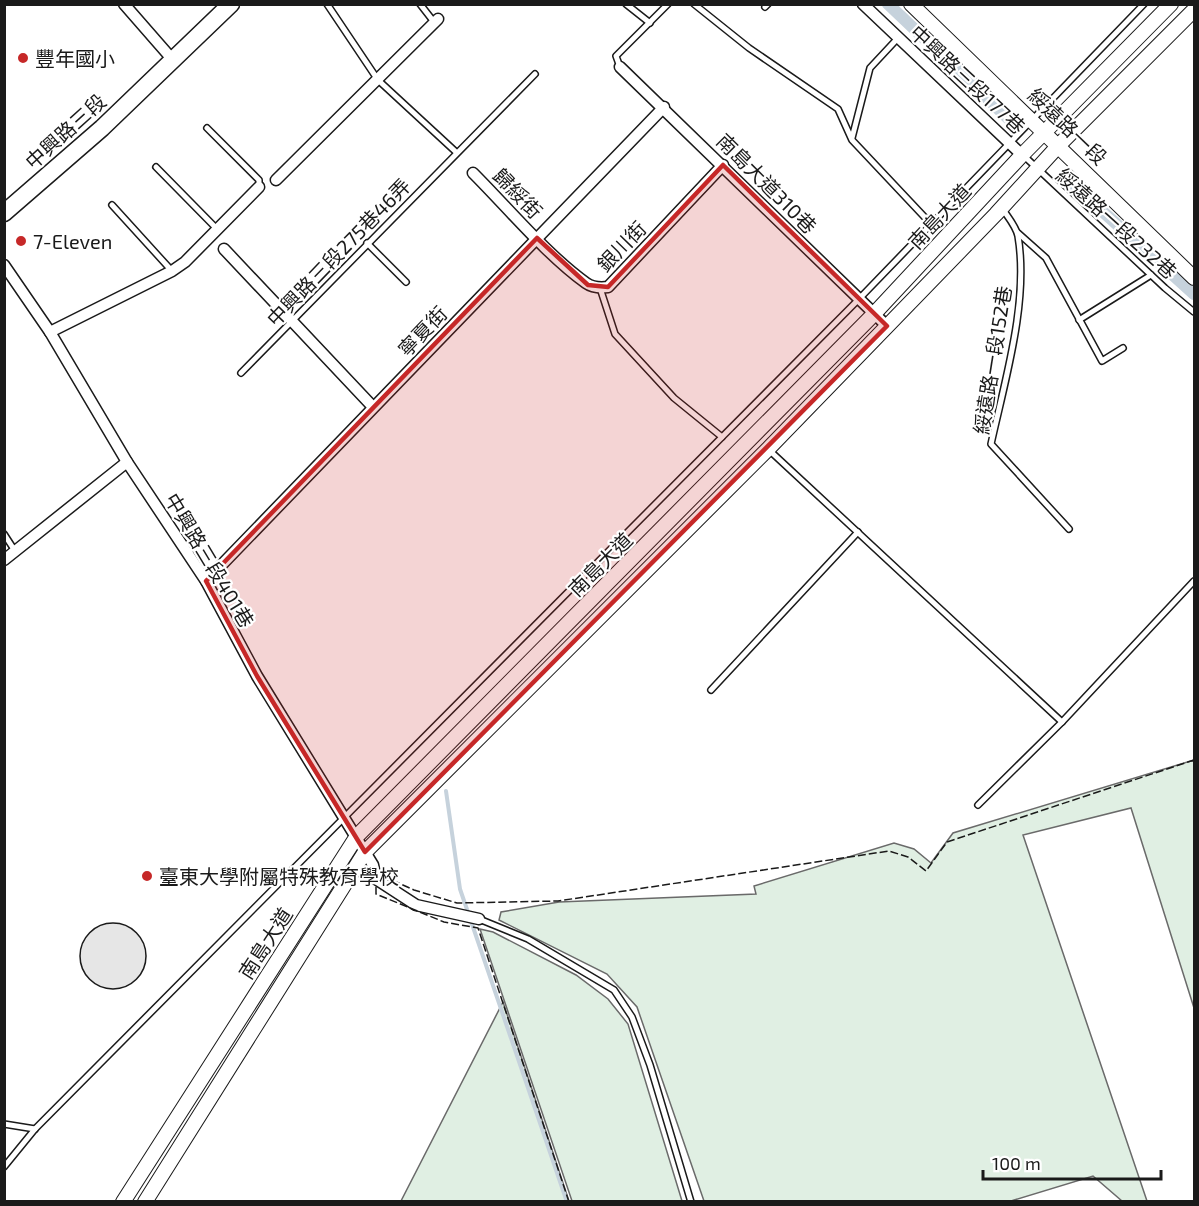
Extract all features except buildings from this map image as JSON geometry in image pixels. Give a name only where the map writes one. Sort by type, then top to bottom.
[{"type":"main road","name":"中興路三段","points":[[4,213],[102,128],[231,4]]},
{"type":"street","points":[[124,4],[172,59]]},
{"type":"street","name":"中興路三段177巷","points":[[863,4],[1022,155]]},
{"type":"street","name":"綏遠路一段","points":[[911,4],[1034,120],[1194,278]]},
{"type":"street","name":"南島大道","points":[[123,1202],[357,836],[873,315],[1022,155],[1171,4]]},
{"type":"street","name":"南島大道","points":[[145,1202],[365,852],[768,449],[1059,145],[1194,11]]},
{"type":"street","points":[[276,180],[436,21]]},
{"type":"street","name":"南島大道310巷","points":[[620,67],[664,107],[873,315],[887,326]]},
{"type":"street","name":"寧夏街","points":[[206,581],[664,107]]},
{"type":"street","name":"銀川街","points":[[537,238],[588,285],[608,287],[723,165]]},
{"type":"street","name":"歸綏街","points":[[473,173],[537,238]]},
{"type":"street","points":[[50,332],[172,271],[185,262],[216,228],[259,187]]},
{"type":"street","points":[[224,249],[373,407]]},
{"type":"street","name":"中興路三段401巷","points":[[4,265],[50,332],[127,462],[206,581],[257,676],[357,836],[373,865],[376,879],[416,905],[479,919]]},
{"type":"street","points":[[4,560],[127,462]]},
{"type":"lane","points":[[327,4],[378,80],[456,152]]},
{"type":"lane","points":[[420,4],[436,21]]},
{"type":"lane","points":[[626,4],[650,23]]},
{"type":"lane","points":[[620,67],[616,56],[668,4]]},
{"type":"lane","points":[[694,4],[749,48],[838,109],[852,140],[932,225]]},
{"type":"lane","points":[[4,1167],[35,1129],[932,225],[1144,4]]},
{"type":"lane","points":[[852,140],[870,68],[898,38]]},
{"type":"lane","name":"中興路三段275巷46弄","points":[[241,373],[535,74]]},
{"type":"lane","points":[[207,128],[259,180],[259,187]]},
{"type":"lane","name":"綏遠路一段232巷","points":[[1022,155],[1194,312]]},
{"type":"lane","points":[[156,167],[216,228]]},
{"type":"lane","points":[[112,205],[172,271]]},
{"type":"lane","name":"綏遠路一段152巷","points":[[1002,207],[1017,233],[1021,275],[1013,341],[991,444],[1069,530]]},
{"type":"lane","points":[[1017,233],[1046,258],[1102,361],[1124,348]]},
{"type":"lane","points":[[367,243],[406,282]]},
{"type":"lane","points":[[1079,320],[1151,275]]},
{"type":"lane","points":[[600,288],[615,334],[674,398],[722,437]]},
{"type":"lane","points":[[768,449],[1062,722]]},
{"type":"lane","points":[[711,690],[858,532]]},
{"type":"lane","points":[[4,534],[15,551]]},
{"type":"lane","points":[[978,805],[1062,722],[1194,581]]},
{"type":"lane","points":[[479,919],[528,939],[614,990],[632,1017],[650,1065],[691,1202]]},
{"type":"lane","points":[[4,1124],[35,1129]]},
{"type":"highlighted area","points":[[723,165],[887,326],[365,852],[257,676],[206,581],[537,238],[588,285],[608,287]]},
{"type":"green space","points":[[1194,760],[1194,1008],[1131,808],[1023,835],[1147,1201],[1122,1201],[1093,1176],[1011,1201],[704,1201],[637,1007],[607,974],[499,920],[501,912],[559,902],[756,894],[754,886],[894,843],[914,849],[931,863],[953,833]]},
{"type":"green space","points":[[480,929],[493,932],[576,975],[608,999],[628,1024],[682,1201],[572,1201]]},
{"type":"green space","points":[[503,1002],[569,1201],[401,1201]]},
{"type":"waterway","points":[[888,4],[1015,125]]},
{"type":"waterway","points":[[1070,182],[1194,294]]},
{"type":"waterway","points":[[446,791],[460,889],[567,1202]]},
{"type":"fence","points":[[569,1202],[478,928],[444,922],[376,894],[376,879],[385,877],[414,890],[457,903],[558,901],[889,851],[908,857],[926,871],[947,842],[1194,760]]},
{"type":"place","name":"豐年國小","points":[[23,58]]},
{"type":"place","name":"7-Eleven","points":[[21,241]]},
{"type":"place","name":"臺東大學附屬特殊教育學校","points":[[147,876]]}]
